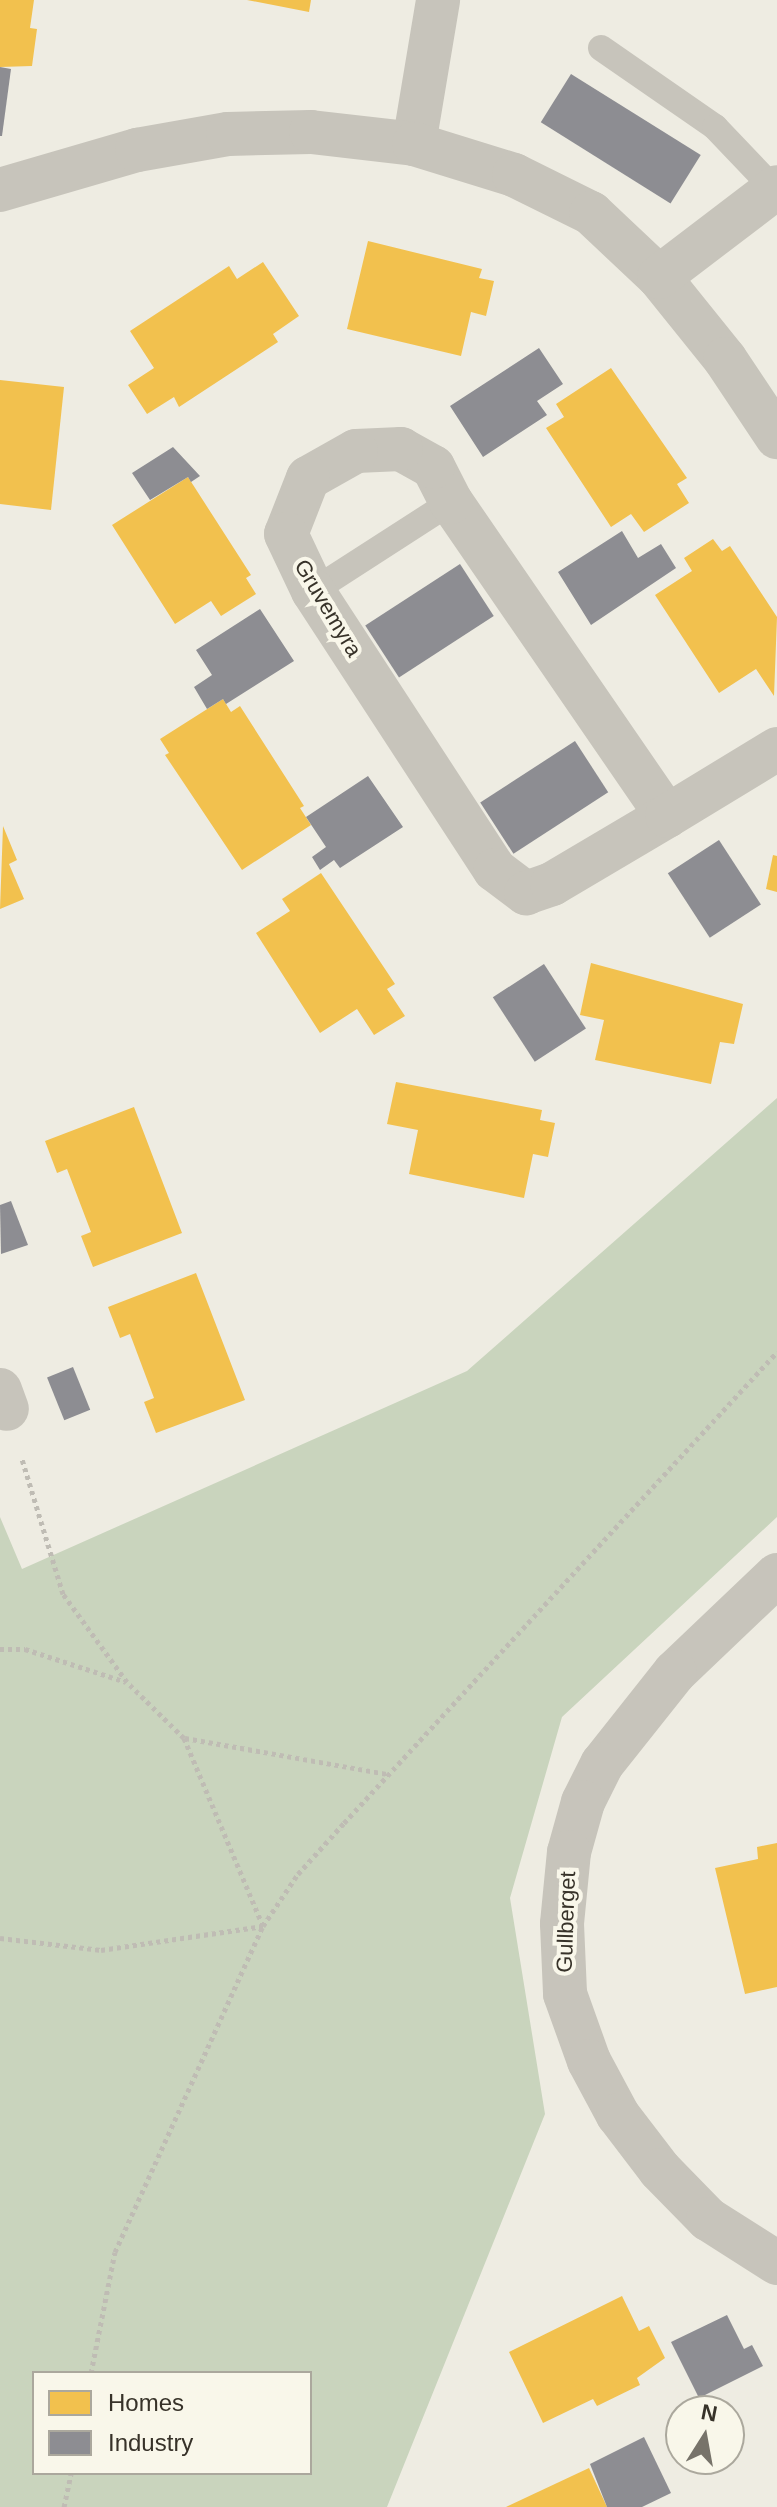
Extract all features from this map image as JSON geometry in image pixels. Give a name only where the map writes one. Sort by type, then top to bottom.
[{"type":"street","points":[[414,144],[438,0]]},
{"type":"street","points":[[0,190],[137,150],[228,134],[311,132],[414,144],[514,175],[591,213],[659,277],[725,359],[777,437]]},
{"type":"street","points":[[659,277],[776,189]]},
{"type":"street","name":"Gruvemyra","points":[[667,816],[451,502],[433,467],[401,449],[356,451],[308,478],[286,534],[313,591],[495,870],[526,893],[552,884],[667,816],[777,749]]},
{"type":"street","name":"Gullberget","points":[[777,1575],[675,1672],[602,1764],[583,1802],[569,1852],[562,1924],[565,1994],[589,2061],[618,2115],[660,2170],[708,2219],[777,2263]]},
{"type":"lane","points":[[601,48],[715,127],[776,189]]},
{"type":"lane","points":[[313,591],[451,502]]},
{"type":"path","points":[[91,2371],[115,2252],[263,1926],[298,1874],[777,1352]]},
{"type":"path","points":[[4,1399],[63,1594],[127,1682],[184,1738],[263,1926]]},
{"type":"path","points":[[0,1649],[25,1649],[127,1682]]},
{"type":"path","points":[[184,1738],[388,1774]]},
{"type":"path","points":[[0,1938],[101,1950],[263,1926]]},
{"type":"path","points":[[64,2507],[71,2475]]},
{"type":"green space","points":[[777,1098],[777,1517],[562,1717],[510,1898],[545,2114],[387,2507],[0,2507],[0,1517],[22,1569],[467,1371]]},
{"type":"building: Homes","points":[[0,0],[34,0],[30,28],[37,29],[32,66],[0,67]]},
{"type":"building: Homes","points":[[247,0],[311,0],[309,12]]},
{"type":"building: Homes","points":[[368,241],[482,269],[479,278],[494,281],[486,316],[471,312],[461,356],[347,329]]},
{"type":"building: Homes","points":[[263,262],[299,316],[273,334],[278,342],[179,407],[174,397],[147,414],[128,385],[154,368],[130,331],[229,266],[237,279]]},
{"type":"building: Homes","points":[[611,368],[687,478],[677,484],[689,503],[644,532],[631,514],[611,527],[546,428],[564,417],[556,404]]},
{"type":"building: Homes","points":[[0,380],[64,387],[51,510],[0,504]]},
{"type":"building: Homes","points":[[188,477],[251,575],[246,578],[256,594],[221,616],[211,601],[175,624],[112,525]]},
{"type":"building: Homes","points":[[713,539],[722,551],[730,546],[777,617],[774,696],[756,669],[719,693],[655,595],[692,571],[684,558]]},
{"type":"building: Homes","points":[[223,699],[231,712],[240,706],[304,806],[300,808],[311,825],[242,870],[165,755],[169,753],[160,739]]},
{"type":"building: Homes","points":[[3,826],[17,860],[9,864],[24,899],[0,909]]},
{"type":"building: Homes","points":[[773,855],[777,856],[777,892],[766,889]]},
{"type":"building: Homes","points":[[321,873],[395,984],[387,989],[405,1016],[374,1035],[357,1009],[320,1033],[256,933],[290,911],[282,899]]},
{"type":"building: Homes","points":[[591,963],[743,1004],[734,1044],[720,1042],[711,1084],[595,1060],[604,1020],[580,1015]]},
{"type":"building: Homes","points":[[396,1082],[542,1110],[540,1120],[555,1123],[548,1157],[533,1154],[524,1198],[409,1174],[418,1130],[387,1124]]},
{"type":"building: Homes","points":[[134,1107],[182,1233],[93,1267],[81,1236],[91,1232],[67,1169],[57,1173],[45,1141]]},
{"type":"building: Homes","points":[[196,1273],[245,1400],[156,1433],[144,1402],[154,1398],[130,1334],[120,1338],[108,1307]]},
{"type":"building: Homes","points":[[777,1843],[777,1987],[745,1994],[715,1868],[758,1859],[757,1847]]},
{"type":"building: Homes","points":[[622,2296],[639,2331],[649,2326],[665,2358],[637,2378],[640,2385],[597,2406],[593,2399],[543,2423],[509,2352]]},
{"type":"building: Homes","points":[[589,2468],[607,2507],[506,2507]]},
{"type":"building: Industry","points":[[0,67],[11,69],[2,136],[0,136]]},
{"type":"building: Industry","points":[[571,74],[701,155],[671,203],[541,122]]},
{"type":"building: Industry","points":[[539,348],[563,384],[537,401],[547,415],[483,457],[450,406]]},
{"type":"building: Industry","points":[[173,447],[200,476],[191,482],[188,477],[150,500],[132,473]]},
{"type":"building: Industry","points":[[622,531],[638,558],[661,544],[676,568],[591,625],[558,572]]},
{"type":"building: Industry","points":[[460,564],[494,616],[399,678],[365,626]]},
{"type":"building: Industry","points":[[260,609],[294,661],[226,704],[223,699],[207,709],[194,687],[212,675],[196,650]]},
{"type":"building: Industry","points":[[575,741],[608,792],[513,854],[480,803]]},
{"type":"building: Industry","points":[[368,776],[403,827],[340,868],[334,860],[320,870],[312,857],[326,847],[306,817]]},
{"type":"building: Industry","points":[[719,840],[761,905],[710,938],[668,873]]},
{"type":"building: Industry","points":[[544,964],[586,1029],[535,1062],[493,997]]},
{"type":"building: Industry","points":[[11,1201],[28,1245],[1,1254],[0,1205]]},
{"type":"building: Industry","points":[[73,1367],[90,1410],[64,1420],[47,1377]]},
{"type":"building: Industry","points":[[727,2315],[744,2349],[752,2345],[763,2366],[705,2395],[698,2395],[671,2342]]},
{"type":"building: Industry","points":[[644,2437],[671,2493],[642,2507],[607,2507],[590,2464]]}]
